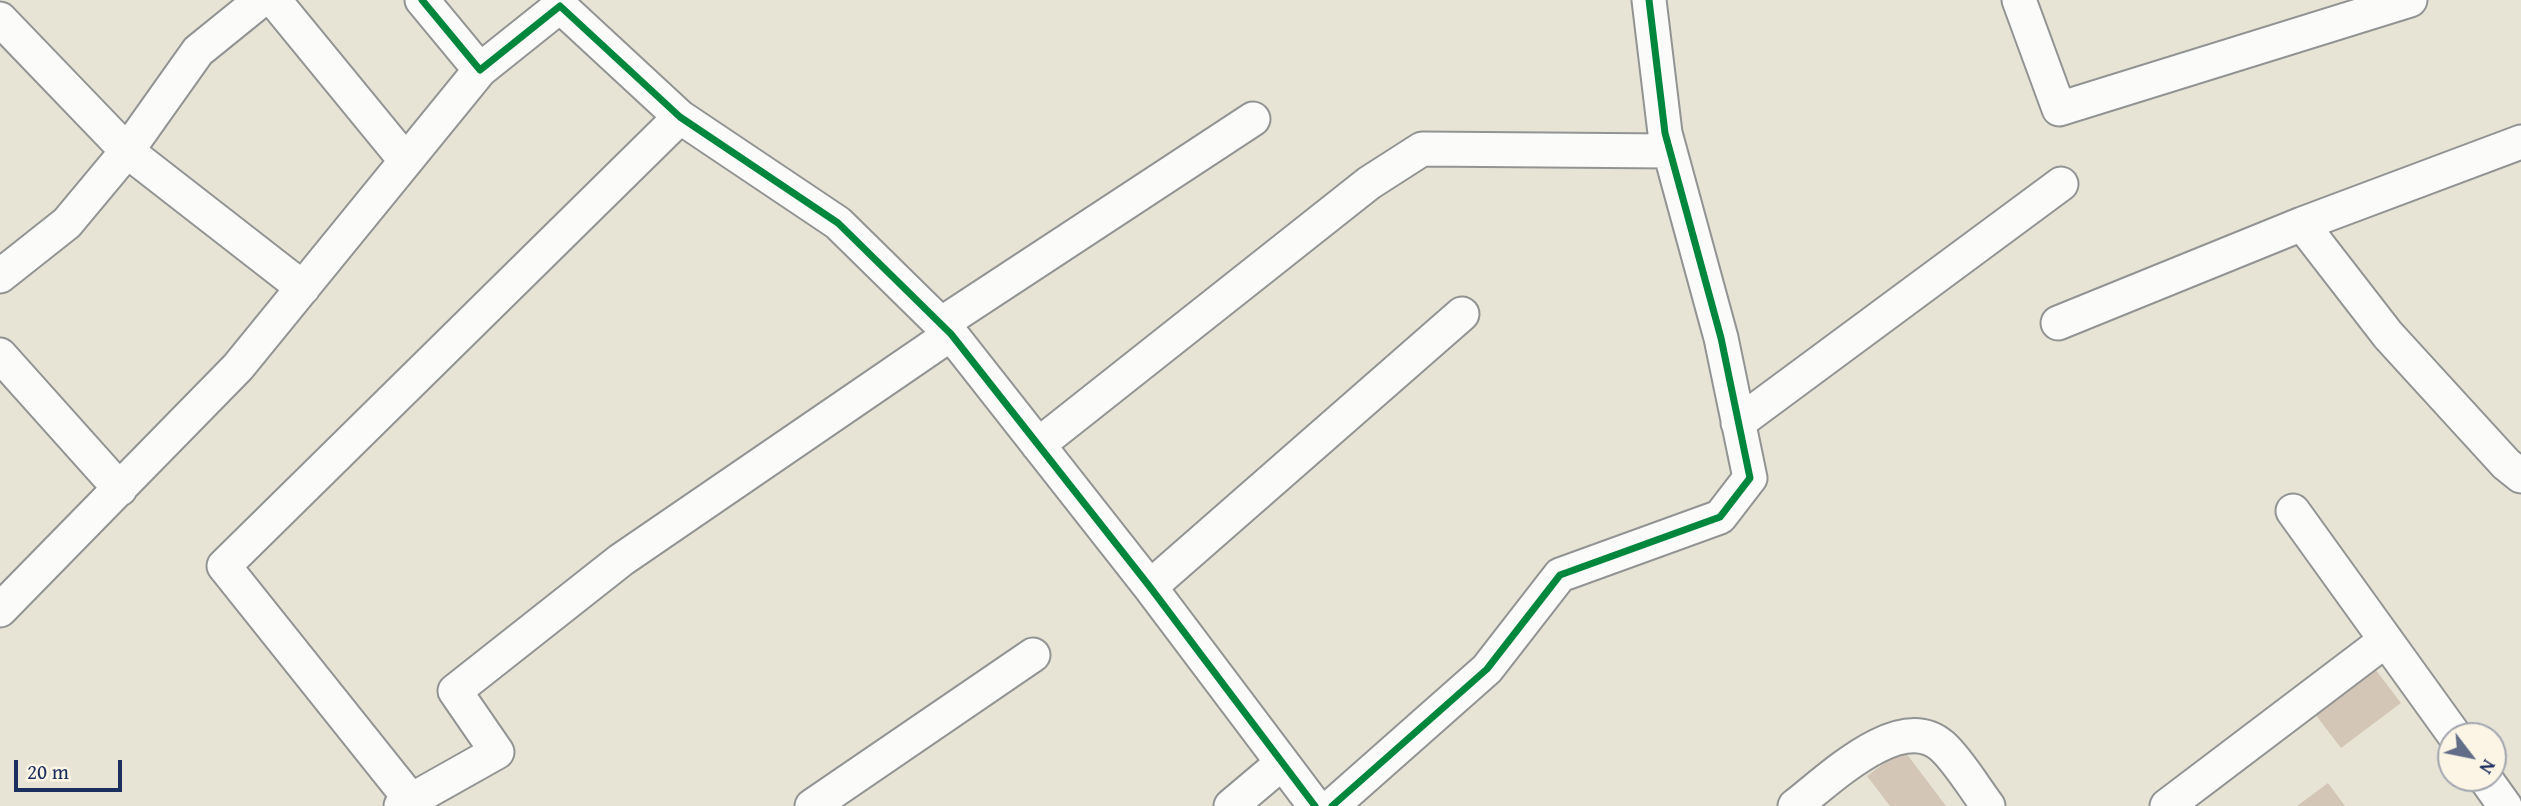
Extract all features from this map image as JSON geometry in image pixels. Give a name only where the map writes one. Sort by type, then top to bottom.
[{"type":"street","points":[[0,276],[67,223],[127,151],[198,51],[261,0]]},
{"type":"street","points":[[274,0],[406,161]]},
{"type":"street","points":[[422,0],[480,69]]},
{"type":"street","points":[[1332,806],[1487,669],[1560,575],[1720,517],[1749,478],[1721,338],[1665,133],[1648,0]]},
{"type":"street","points":[[2019,0],[2059,109],[2410,0]]},
{"type":"street","points":[[0,610],[238,368],[480,69],[561,3],[680,117],[838,223],[946,329],[1150,587],[1315,806]]},
{"type":"street","points":[[0,19],[127,151],[303,288]]},
{"type":"street","points":[[680,117],[224,566],[406,803],[497,752],[455,691],[621,560],[946,329],[1253,119]]},
{"type":"street","points":[[2058,323],[2302,223],[2521,142]]},
{"type":"street","points":[[1038,445],[1369,183],[1422,149],[1670,151]]},
{"type":"street","points":[[1738,423],[2062,184]]},
{"type":"street","points":[[2302,223],[2388,335],[2506,464],[2521,476]]},
{"type":"street","points":[[1150,587],[1462,314]]},
{"type":"street","points":[[0,355],[120,489]]},
{"type":"street","points":[[2293,511],[2445,722]]},
{"type":"street","points":[[2166,806],[2386,640]]},
{"type":"street","points":[[813,806],[1033,655]]},
{"type":"street","points":[[1795,806],[1870,749],[1905,735],[1926,736],[1942,746],[1988,806]]},
{"type":"street","points":[[1231,806],[1282,763]]},
{"type":"building","points":[[2375,669],[2401,703],[2341,748],[2315,714]]},
{"type":"building","points":[[1903,749],[1946,806],[1890,806],[1867,776]]},
{"type":"building","points":[[2328,783],[2345,806],[2297,806]]},
{"type":"cycle path","points":[[422,0],[480,70],[560,6],[680,117],[838,223],[951,334],[1150,587],[1315,806]]},
{"type":"cycle path","points":[[1332,806],[1487,669],[1560,575],[1720,517],[1750,478],[1721,338],[1665,133],[1649,0]]}]
